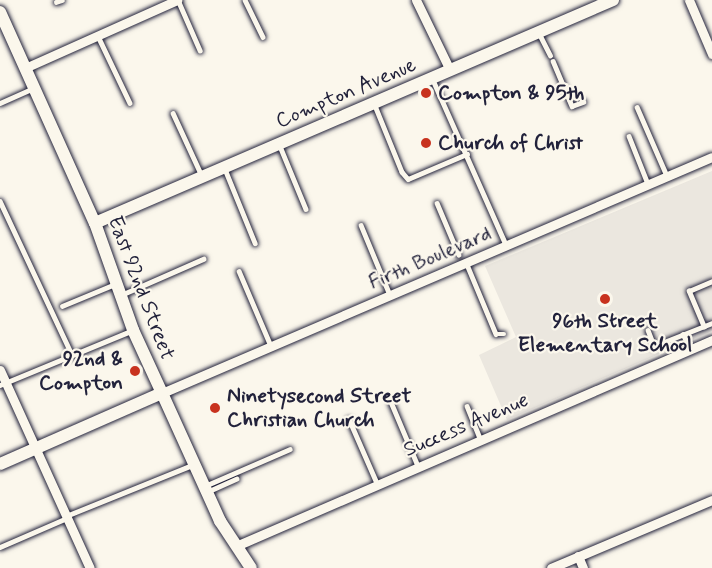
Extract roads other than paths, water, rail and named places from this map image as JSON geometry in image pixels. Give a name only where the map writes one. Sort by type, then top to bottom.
[{"type":"main road","name":"Compton Avenue","points":[[95,223],[614,0]]},
{"type":"main road","name":"East 92nd Street","points":[[0,16],[95,223],[133,330],[205,489],[250,568]]},
{"type":"main road","points":[[0,464],[162,393]]},
{"type":"street","points":[[25,68],[177,0]]},
{"type":"street","points":[[416,0],[450,70]]},
{"type":"street","points":[[689,0],[712,54]]},
{"type":"street","name":"Firth Boulevard","points":[[162,393],[390,295],[462,260],[506,245],[712,157]]},
{"type":"street","name":"Success Avenue","points":[[236,546],[376,483],[712,340]]},
{"type":"street","points":[[0,370],[3,384],[36,448],[90,568]]},
{"type":"street","points":[[550,568],[712,500]]},
{"type":"street","points":[[578,556],[583,568]]},
{"type":"lane","points":[[56,2],[62,0]]},
{"type":"lane","points":[[177,0],[200,50]]},
{"type":"lane","points":[[245,0],[263,37]]},
{"type":"lane","points":[[539,32],[550,55]]},
{"type":"lane","points":[[98,36],[130,103]]},
{"type":"lane","points":[[553,61],[572,106],[583,102]]},
{"type":"lane","points":[[432,78],[506,245]]},
{"type":"lane","points":[[0,103],[34,88]]},
{"type":"lane","points":[[374,103],[402,172],[408,179],[467,154]]},
{"type":"lane","points":[[637,107],[667,176]]},
{"type":"lane","points":[[173,113],[202,176]]},
{"type":"lane","points":[[628,136],[648,184]]},
{"type":"lane","points":[[279,143],[306,209]]},
{"type":"lane","points":[[224,166],[255,243]]},
{"type":"lane","points":[[0,201],[72,355]]},
{"type":"lane","points":[[437,203],[496,334],[504,334]]},
{"type":"lane","points":[[360,225],[390,295]]},
{"type":"lane","points":[[62,306],[119,289],[202,259]]},
{"type":"lane","points":[[239,272],[271,346]]},
{"type":"lane","points":[[704,327],[689,291],[712,281]]},
{"type":"lane","points":[[648,330],[654,346],[712,323]]},
{"type":"lane","points":[[3,384],[133,330]]},
{"type":"lane","points":[[683,334],[690,348]]},
{"type":"lane","points":[[391,402],[418,466]]},
{"type":"lane","points":[[467,406],[480,439]]},
{"type":"lane","points":[[349,419],[376,483]]},
{"type":"lane","points":[[205,489],[290,449]]},
{"type":"lane","points":[[0,547],[194,464]]},
{"type":"lane","points":[[205,489],[236,479]]},
{"type":"place","name":"Compton & 95th","points":[[426,93]]},
{"type":"place","name":"Church of Christ","points":[[426,143]]},
{"type":"place","name":"96th Street Elementary School","points":[[605,299]]},
{"type":"place","name":"92nd & Compton","points":[[135,371]]},
{"type":"place","name":"Ninetysecond Street Christian Church","points":[[215,408]]}]
